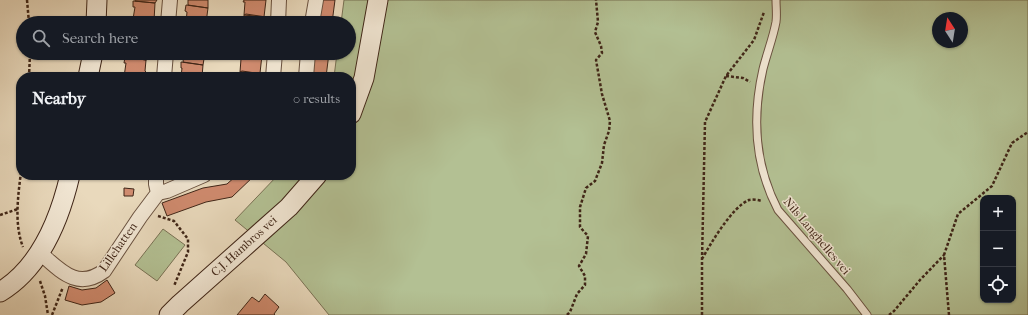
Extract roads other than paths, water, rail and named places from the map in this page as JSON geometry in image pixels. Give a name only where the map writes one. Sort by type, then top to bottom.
[{"type":"main road","points":[[96,0],[96,16]]},
{"type":"main road","points":[[356,100],[364,78],[378,0]]},
{"type":"main road","points":[[89,72],[91,60]]},
{"type":"main road","points":[[0,292],[19,276],[31,250],[57,217],[69,180]]},
{"type":"main road","name":"C.J. Hambros vei","points":[[169,315],[289,207],[313,180]]},
{"type":"street","points":[[169,16],[170,0]]},
{"type":"street","points":[[278,16],[279,0]]},
{"type":"street","points":[[313,16],[316,0]]},
{"type":"street","points":[[164,72],[165,60]]},
{"type":"street","points":[[273,72],[274,60]]},
{"type":"street","points":[[306,72],[307,60]]},
{"type":"street","points":[[156,180],[158,193],[167,191],[192,180]]},
{"type":"street","name":"Lillehatten","points":[[31,250],[74,279],[90,279],[104,271],[158,193]]},
{"type":"lane","name":"Nils Langhelles vei","points":[[776,0],[776,21],[760,87],[757,106],[756,133],[760,158],[771,196],[778,210],[847,289],[867,315]]}]
